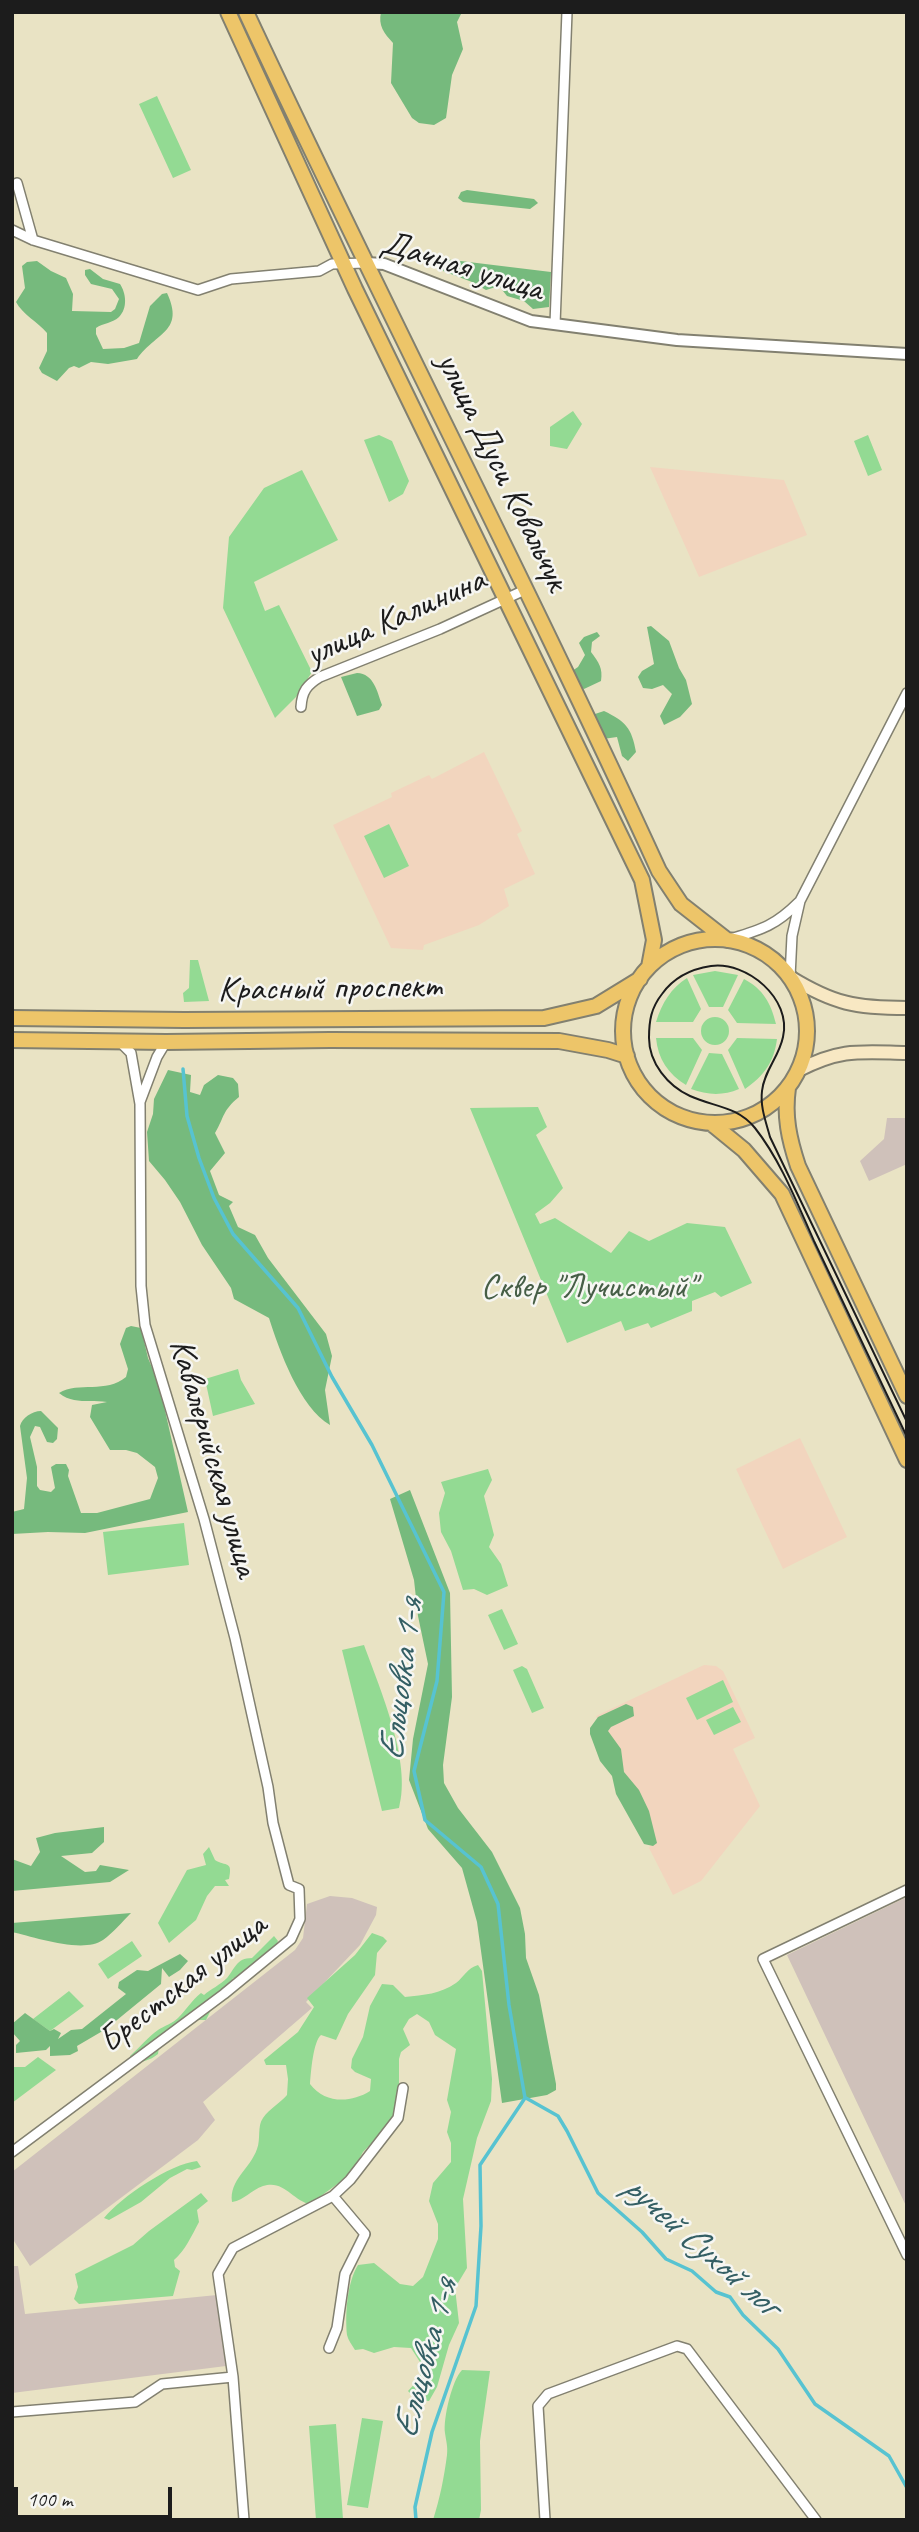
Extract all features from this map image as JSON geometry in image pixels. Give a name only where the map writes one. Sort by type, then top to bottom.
[{"type":"main road","name":"улица Дуси Ковальчук","points":[[228,12],[343,264],[642,880],[654,940],[649,967]]},
{"type":"main road","name":"улица Дуси Ковальчук","points":[[246,12],[527,589],[659,871],[681,904],[727,940]]},
{"type":"main road","points":[[790,977],[802,999],[807,1023],[806,1047],[799,1070],[788,1088],[767,1108],[740,1120],[711,1124],[688,1119],[667,1110],[649,1096],[636,1077],[627,1056],[625,1016],[630,997],[649,967],[672,950],[699,940],[727,940],[751,946],[773,959],[790,977],[818,995],[859,1007],[907,1008]]},
{"type":"main road","name":"Красный проспект","points":[[15,1016],[184,1020],[544,1018],[596,1006],[640,979]]},
{"type":"main road","name":"Красный проспект","points":[[12,1040],[559,1041],[608,1049],[627,1056]]},
{"type":"main road","points":[[799,1070],[823,1057],[846,1051],[907,1053]]},
{"type":"main road","points":[[788,1088],[785,1109],[787,1125],[798,1166],[907,1396]]},
{"type":"main road","points":[[711,1124],[744,1150],[782,1194],[907,1460]]},
{"type":"street","points":[[555,324],[558,303],[567,12]]},
{"type":"street","points":[[17,183],[33,240]]},
{"type":"street","name":"Дачная улица","points":[[12,230],[33,240],[198,290],[232,279],[320,271],[332,264],[384,264],[531,320],[677,340],[907,355]]},
{"type":"street","name":"улица Калинина","points":[[301,707],[307,685],[320,677],[440,629],[527,589]]},
{"type":"street","points":[[790,977],[792,936],[800,901],[907,693]]},
{"type":"street","points":[[727,940],[769,927],[783,918],[800,901]]},
{"type":"street","points":[[120,1042],[131,1053],[139,1104]]},
{"type":"street","points":[[139,1104],[157,1056],[166,1042]]},
{"type":"street","name":"Кавалерийская улица","points":[[139,1104],[141,1286],[145,1325],[204,1519],[235,1638],[268,1787],[273,1823]]},
{"type":"street","name":"Брестская улица","points":[[12,2152],[224,1994],[291,1939],[300,1919],[299,1889],[289,1885],[273,1823]]},
{"type":"street","points":[[907,1889],[763,1959],[907,2255]]},
{"type":"street","points":[[244,2520],[233,2377],[218,2274],[233,2248],[333,2196],[350,2180],[398,2118],[403,2088]]},
{"type":"street","points":[[329,2348],[337,2328],[345,2274],[365,2234],[333,2196]]},
{"type":"street","points":[[545,2520],[538,2406],[548,2394],[677,2346],[687,2349],[816,2520]]},
{"type":"street","points":[[12,2412],[135,2402],[162,2384],[233,2377]]},
{"type":"shaded area","points":[[650,467],[784,480],[807,535],[699,577]]},
{"type":"shaded area","points":[[484,752],[522,831],[517,834],[535,874],[504,889],[509,906],[479,925],[424,945],[423,950],[391,948],[333,825],[392,797],[391,793],[429,775],[432,779]]},
{"type":"shaded area","points":[[887,1118],[907,1118],[907,1164],[869,1181],[860,1161],[884,1139]]},
{"type":"shaded area","points":[[800,1438],[847,1537],[783,1569],[736,1469]]},
{"type":"shaded area","points":[[704,1665],[716,1666],[723,1671],[755,1738],[733,1749],[760,1806],[701,1881],[673,1895],[649,1848],[652,1843],[596,1716]]},
{"type":"shaded area","points":[[330,1896],[352,1898],[377,1907],[376,1915],[360,1945],[306,2002],[312,2008],[203,2102],[215,2120],[198,2140],[30,2266],[14,2241],[12,2242],[12,2172],[295,1950],[303,1938],[307,1904]]},
{"type":"shaded area","points":[[907,1897],[907,2208],[787,1955]]},
{"type":"shaded area","points":[[12,2266],[18,2266],[25,2314],[217,2295],[226,2366],[12,2393]]},
{"type":"green space","points":[[381,12],[462,12],[457,22],[463,49],[452,75],[446,118],[434,125],[419,123],[412,118],[391,83],[393,43],[382,29]]},
{"type":"green space","points":[[157,96],[191,170],[173,178],[139,104]]},
{"type":"green space","points":[[467,190],[534,199],[538,203],[530,209],[463,202],[458,198],[461,192]]},
{"type":"green space","points":[[444,259],[551,272],[549,307],[533,309],[524,301],[507,296],[499,286],[486,290],[443,271]]},
{"type":"green space","points":[[37,261],[66,278],[73,294],[72,311],[111,312],[119,299],[112,289],[91,284],[85,270],[90,269],[103,279],[120,284],[125,300],[122,313],[114,321],[96,328],[103,349],[124,348],[139,343],[150,306],[162,294],[167,293],[173,316],[170,324],[137,359],[108,364],[91,362],[79,368],[74,366],[57,381],[42,373],[39,368],[47,351],[47,333],[16,302],[25,288],[22,266],[27,262]]},
{"type":"green space","points":[[573,411],[582,424],[567,449],[550,446],[550,427]]},
{"type":"green space","points":[[379,435],[392,441],[409,481],[403,494],[389,502],[364,440]]},
{"type":"green space","points":[[868,435],[882,470],[868,476],[854,441]]},
{"type":"green space","points":[[302,470],[338,540],[254,582],[265,611],[279,605],[312,672],[296,697],[275,718],[223,608],[229,537],[264,488]]},
{"type":"green space","points":[[651,626],[669,641],[686,680],[692,704],[680,717],[664,725],[660,716],[672,694],[663,685],[652,689],[643,688],[638,677],[642,671],[654,664],[647,627]]},
{"type":"green space","points":[[597,632],[600,636],[592,642],[591,652],[600,666],[601,681],[584,689],[580,687],[572,671],[578,667],[585,655],[579,643],[584,637]]},
{"type":"green space","points":[[357,673],[367,676],[374,684],[382,705],[379,710],[357,716],[341,677]]},
{"type":"green space","points":[[604,711],[617,718],[630,731],[636,752],[628,761],[622,756],[617,737],[603,739],[592,715]]},
{"type":"green space","points":[[389,824],[409,866],[384,878],[364,836]]},
{"type":"green space","points":[[190,960],[198,960],[209,1001],[184,1002],[183,993],[189,988]]},
{"type":"green space","points":[[715,971],[738,975],[723,1007],[709,1007],[693,975]]},
{"type":"green space","points":[[687,978],[701,1009],[693,1022],[656,1022],[668,997],[676,986]]},
{"type":"green space","points":[[744,979],[765,997],[776,1024],[737,1023],[728,1010]]},
{"type":"green space","points":[[715,1017],[725,1021],[729,1031],[725,1041],[715,1045],[705,1041],[701,1031],[705,1021]]},
{"type":"green space","points":[[656,1038],[693,1038],[702,1050],[686,1085],[665,1065]]},
{"type":"green space","points":[[737,1038],[777,1039],[767,1068],[745,1089],[728,1050]]},
{"type":"green space","points":[[709,1053],[722,1054],[739,1089],[715,1094],[691,1089]]},
{"type":"green space","points":[[168,1070],[191,1075],[190,1092],[200,1095],[204,1085],[218,1075],[233,1078],[238,1084],[239,1097],[227,1110],[215,1133],[225,1153],[210,1171],[219,1195],[233,1202],[229,1206],[238,1227],[255,1235],[268,1258],[326,1334],[332,1356],[325,1390],[330,1425],[309,1406],[300,1392],[269,1318],[234,1299],[231,1288],[202,1245],[180,1202],[149,1161],[147,1132],[153,1114],[154,1099]]},
{"type":"green space","name":"Сквер \"Лучистый\"","points":[[538,1107],[547,1127],[536,1135],[563,1188],[550,1203],[535,1214],[540,1224],[555,1218],[611,1253],[629,1231],[649,1241],[687,1223],[725,1227],[752,1283],[721,1297],[715,1292],[692,1301],[692,1311],[651,1328],[648,1323],[625,1331],[621,1321],[567,1343],[470,1108]]},
{"type":"green space","points":[[126,1328],[141,1328],[148,1358],[159,1384],[188,1512],[85,1533],[12,1534],[12,1512],[24,1509],[27,1478],[20,1426],[25,1418],[38,1411],[58,1428],[57,1439],[53,1443],[47,1442],[40,1427],[35,1426],[30,1437],[37,1467],[37,1486],[40,1490],[51,1492],[55,1488],[51,1467],[66,1464],[81,1513],[97,1513],[150,1499],[158,1478],[155,1467],[137,1453],[110,1450],[90,1417],[92,1405],[107,1402],[76,1400],[59,1393],[75,1388],[110,1385],[126,1377],[128,1369],[120,1344]]},
{"type":"green space","points":[[238,1369],[241,1380],[255,1404],[213,1416],[205,1379]]},
{"type":"green space","points":[[488,1469],[492,1480],[484,1496],[494,1535],[489,1547],[501,1564],[508,1586],[487,1595],[474,1589],[463,1590],[451,1551],[441,1532],[439,1513],[445,1493],[441,1482]]},
{"type":"green space","points":[[410,1490],[450,1593],[452,1697],[443,1765],[444,1783],[458,1808],[492,1852],[520,1908],[526,1958],[539,1995],[556,2084],[556,2090],[547,2095],[502,2103],[477,1922],[462,1868],[428,1829],[409,1780],[413,1739],[428,1664],[414,1580],[390,1499]]},
{"type":"green space","points":[[184,1523],[189,1565],[108,1575],[103,1532]]},
{"type":"green space","points":[[502,1609],[518,1644],[504,1650],[488,1615]]},
{"type":"green space","points":[[364,1645],[386,1704],[401,1769],[399,1808],[382,1811],[342,1650]]},
{"type":"green space","points":[[522,1666],[527,1669],[544,1708],[532,1713],[513,1670]]},
{"type":"green space","points":[[723,1680],[733,1702],[697,1720],[686,1698]]},
{"type":"green space","points":[[626,1704],[633,1707],[634,1716],[608,1731],[621,1749],[624,1772],[639,1790],[649,1811],[657,1843],[653,1846],[644,1844],[616,1794],[612,1776],[600,1761],[590,1734],[590,1728],[598,1717]]},
{"type":"green space","points":[[733,1707],[741,1722],[714,1735],[706,1720]]},
{"type":"green space","points":[[104,1827],[104,1842],[92,1853],[61,1856],[85,1872],[96,1871],[100,1865],[129,1870],[110,1882],[12,1891],[12,1859],[31,1866],[40,1852],[36,1838]]},
{"type":"green space","points":[[209,1847],[215,1860],[229,1866],[229,1879],[225,1880],[229,1886],[215,1886],[207,1896],[196,1920],[169,1943],[158,1923],[187,1870],[206,1865],[203,1854]]},
{"type":"green space","points":[[131,1913],[107,1937],[94,1944],[71,1945],[12,1932],[12,1923]]},
{"type":"green space","points":[[372,1933],[387,1941],[377,1953],[375,1975],[348,2014],[336,2040],[321,2035],[314,2050],[310,2084],[316,2091],[331,2098],[355,2098],[370,2091],[371,2079],[351,2068],[352,2059],[363,2037],[370,2006],[382,1984],[393,1985],[405,1997],[419,1996],[450,1987],[474,1966],[478,1965],[482,1971],[492,2079],[491,2101],[477,2138],[463,2199],[467,2268],[455,2288],[459,2323],[449,2345],[437,2387],[429,2401],[416,2400],[408,2391],[420,2378],[420,2362],[411,2348],[394,2347],[374,2353],[363,2349],[355,2350],[347,2335],[347,2308],[351,2281],[358,2265],[374,2263],[400,2284],[413,2286],[423,2277],[438,2239],[438,2224],[429,2201],[433,2183],[451,2162],[451,2143],[447,2132],[451,2112],[447,2100],[456,2049],[435,2035],[429,2022],[417,2014],[409,2019],[403,2029],[410,2045],[401,2052],[399,2059],[399,2106],[392,2122],[363,2152],[351,2174],[310,2204],[277,2185],[263,2186],[232,2202],[234,2187],[257,2149],[261,2121],[287,2095],[286,2065],[266,2065],[264,2060],[298,2032],[314,2007],[307,1998],[355,1955]]},
{"type":"green space","points":[[274,1936],[278,1941],[262,1970],[249,1979],[233,1978],[229,1990],[216,2000],[206,2020],[196,2020],[159,2046],[158,2054],[132,2066],[130,2056],[151,2036],[176,2020],[201,1993],[204,1995],[221,1983],[239,1962],[252,1958]]},
{"type":"green space","points":[[132,1941],[142,1956],[108,1979],[98,1964]]},
{"type":"green space","points":[[180,1954],[188,1961],[180,1970],[169,1977],[162,1968],[161,1984],[106,2029],[77,2046],[78,2051],[70,2055],[50,2056],[50,2046],[46,2050],[16,2053],[16,2045],[20,2041],[12,2032],[12,2024],[25,2013],[50,2031],[54,2029],[61,2033],[58,2039],[71,2030],[82,2029],[126,1994],[118,1988],[119,1982],[137,1970],[148,1971]]},
{"type":"green space","points":[[69,1991],[84,2006],[50,2031],[33,2019]]},
{"type":"green space","points":[[38,2057],[56,2070],[12,2103],[12,2067],[25,2067]]},
{"type":"green space","points":[[197,2161],[201,2167],[187,2169],[170,2178],[141,2202],[109,2220],[104,2218],[122,2201],[160,2175]]},
{"type":"green space","points":[[201,2193],[208,2201],[197,2210],[199,2222],[174,2260],[175,2267],[180,2271],[173,2296],[79,2304],[74,2299],[78,2287],[75,2274],[133,2245]]},
{"type":"green space","points":[[462,2370],[490,2371],[480,2441],[481,2510],[479,2520],[433,2520],[447,2455],[447,2410],[455,2382]]},
{"type":"green space","points":[[362,2418],[383,2421],[368,2508],[347,2505]]},
{"type":"green space","points":[[336,2424],[343,2519],[316,2520],[309,2426]]},
{"type":"waterway","name":"Ельцовка 1-я","points":[[183,1069],[187,1116],[214,1198],[233,1234],[298,1308],[332,1377],[372,1445],[444,1592],[437,1681],[414,1771],[425,1820],[481,1867],[498,1904],[509,2005],[525,2098],[480,2165],[481,2226],[476,2306],[432,2432],[415,2507],[416,2520]]},
{"type":"waterway","name":"ручей Сухой лог","points":[[526,2098],[558,2116],[598,2193],[642,2232],[666,2259],[692,2271],[716,2292],[730,2297],[743,2315],[778,2349],[815,2404],[889,2456],[907,2488]]},
{"type":"tram line","points":[[907,1422],[770,1137],[762,1091],[783,1037],[781,1009],[764,985],[739,970],[711,966],[684,975],[667,988],[655,1004],[651,1015],[650,1047],[656,1065],[667,1080],[682,1092],[741,1115],[755,1128],[773,1154],[907,1437]]}]
